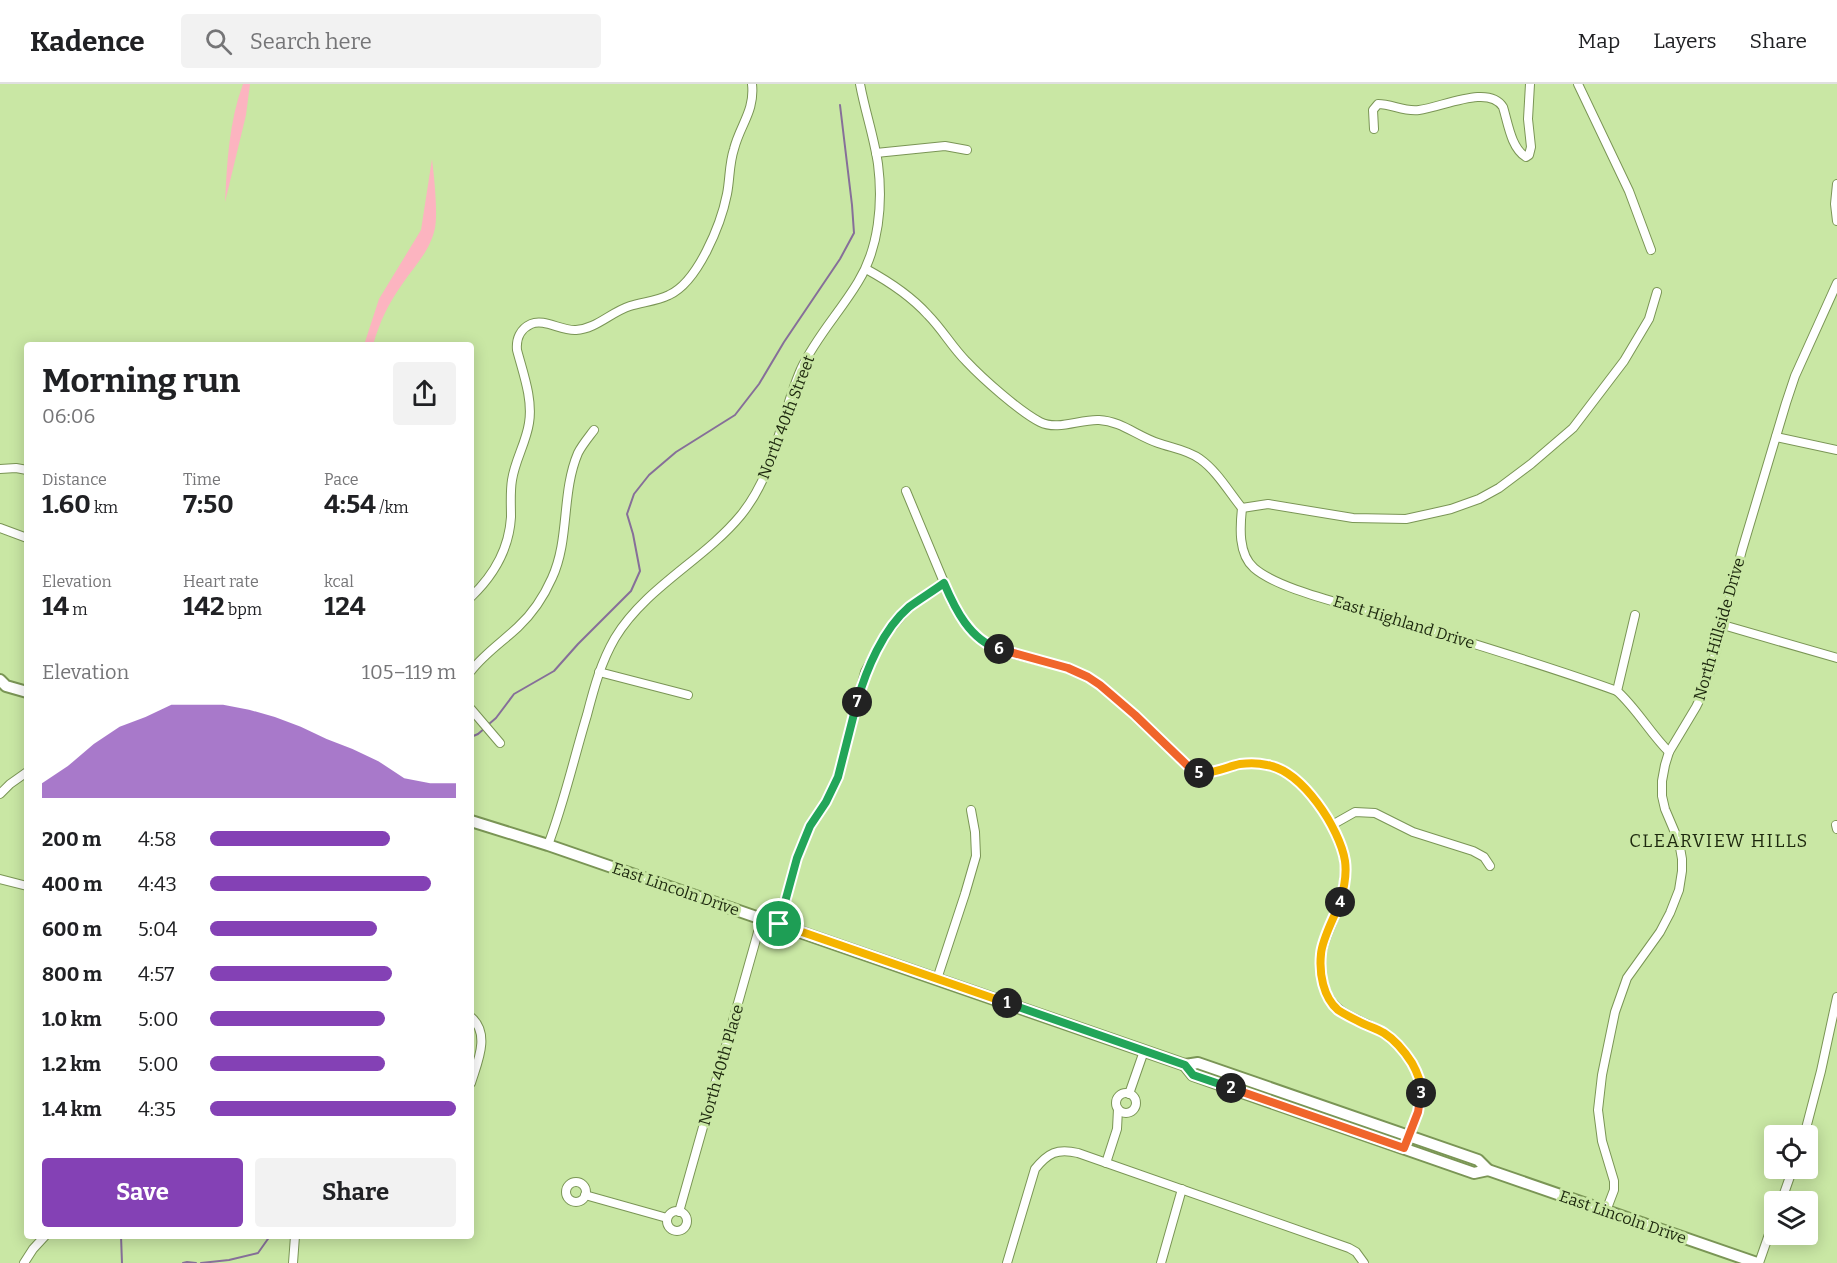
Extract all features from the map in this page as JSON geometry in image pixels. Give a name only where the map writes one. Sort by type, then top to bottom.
[{"type":"main road","points":[[2,685],[24,691]]},
{"type":"main road","name":"East Lincoln Drive","points":[[474,822],[549,845],[1185,1065],[1198,1063],[1478,1160],[1488,1170],[1758,1263]]},
{"type":"main road","name":"East Lincoln Drive","points":[[1185,1065],[1193,1075],[1474,1173],[1488,1170]]},
{"type":"street","points":[[474,594],[487,582],[502,557],[511,516],[513,472],[530,420],[528,394],[517,350],[522,331],[535,322],[574,331],[589,327],[630,306],[669,296],[685,284],[697,270],[723,209],[734,148],[752,105],[752,84]]},
{"type":"street","name":"North 40th Street","points":[[549,845],[599,672],[616,638],[630,618],[667,581],[740,516],[755,495],[772,458],[801,369],[812,348],[866,269],[877,233],[880,205],[878,165],[860,84]]},
{"type":"street","points":[[1374,129],[1373,110],[1378,104],[1405,110],[1419,110],[1428,108],[1453,94],[1471,89],[1493,91],[1502,103],[1516,146],[1526,157],[1531,147],[1528,119],[1530,84]]},
{"type":"street","points":[[1578,84],[1629,191],[1651,250]]},
{"type":"street","points":[[876,153],[945,146],[967,150]]},
{"type":"street","points":[[1837,184],[1835,197],[1837,221]]},
{"type":"street","points":[[866,269],[911,299],[936,324],[966,361],[1039,421],[1053,425],[1088,419],[1113,422],[1157,443],[1191,454],[1210,468],[1242,508],[1268,504],[1353,518],[1406,519],[1451,509],[1479,499],[1499,488],[1573,428],[1624,362],[1649,319],[1657,292]]},
{"type":"street","name":"North Hillside Drive","points":[[1606,1211],[1614,1190],[1614,1181],[1602,1141],[1598,1110],[1613,1018],[1627,978],[1660,932],[1680,887],[1681,851],[1665,809],[1662,796],[1663,775],[1669,752],[1704,691],[1742,550],[1795,376],[1837,283]]},
{"type":"street","points":[[474,667],[520,625],[542,597],[559,561],[573,467],[579,451],[594,430]]},
{"type":"street","points":[[1776,437],[1837,450]]},
{"type":"street","points":[[0,469],[24,469]]},
{"type":"street","points":[[906,490],[953,604],[967,626],[980,639],[995,648],[1068,668],[1088,677],[1135,715],[1190,768],[1201,773],[1240,764],[1270,765],[1286,772],[1312,795],[1332,825],[1341,847],[1346,880],[1343,894],[1321,951],[1322,980],[1327,994],[1338,1009],[1359,1022],[1383,1032],[1407,1055],[1415,1068],[1422,1089],[1421,1100],[1404,1148]]},
{"type":"street","name":"East Highland Drive","points":[[1242,508],[1240,527],[1244,553],[1252,566],[1266,576],[1320,596],[1546,666],[1617,691]]},
{"type":"street","points":[[0,528],[24,537]]},
{"type":"street","points":[[779,924],[797,858],[810,826],[826,802],[838,777],[865,672],[886,634],[907,609],[944,583]]},
{"type":"street","points":[[1635,615],[1617,691],[1669,752]]},
{"type":"street","points":[[1723,624],[1837,658]]},
{"type":"street","points":[[599,672],[688,695]]},
{"type":"street","points":[[474,712],[500,743]]},
{"type":"street","points":[[0,794],[24,774]]},
{"type":"street","points":[[937,979],[976,856],[971,810]]},
{"type":"street","points":[[1332,825],[1355,812],[1375,813],[1413,832],[1473,851],[1484,857],[1490,866]]},
{"type":"street","points":[[0,879],[24,885]]},
{"type":"street","name":"North 40th Place","points":[[680,1212],[762,918]]},
{"type":"street","points":[[1807,1125],[1837,996]]},
{"type":"street","points":[[474,1019],[480,1030],[482,1046],[474,1073]]},
{"type":"street","points":[[1129,1094],[1144,1051]]},
{"type":"street","points":[[1106,1163],[1117,1129],[1116,1103],[1118,1097],[1129,1094],[1136,1102],[1134,1108],[1117,1129]]},
{"type":"street","points":[[1118,1109],[1121,1112],[1129,1112]]},
{"type":"street","points":[[1007,1263],[1035,1169],[1046,1157],[1066,1150],[1349,1248],[1356,1252],[1363,1261]]},
{"type":"street","points":[[1161,1263],[1182,1189]]},
{"type":"street","points":[[585,1195],[667,1218]]},
{"type":"street","points":[[680,1212],[685,1216],[687,1222],[681,1230],[675,1231],[669,1228],[667,1218],[671,1213],[680,1212]]},
{"type":"street","points":[[24,1263],[42,1239]]},
{"type":"street","points":[[293,1263],[296,1239]]},
{"type":"street","points":[[1758,1263],[1765,1245]]},
{"type":"shaded area","points":[[243,84],[250,84],[246,115],[225,202],[232,127]]},
{"type":"shaded area","points":[[432,159],[436,213],[433,236],[422,257],[389,306],[374,342],[365,342],[379,299],[421,230]]},
{"type":"waterway","points":[[489,724],[514,694],[554,671],[631,591],[640,571],[627,514],[634,494],[649,475],[676,452],[735,415],[759,384],[784,342],[840,259],[854,233],[840,105]]},
{"type":"waterway","points":[[474,736],[485,728]]},
{"type":"waterway","points":[[121,1239],[122,1263]]},
{"type":"waterway","points":[[201,1263],[229,1260],[258,1253],[268,1239]]},
{"type":"waterway","points":[[183,1263],[196,1263]]},
{"type":"district","name":"CLEARVIEW HILLS","points":[[1719,841]]},
{"type":"route","points":[[944,583],[953,604],[967,626],[980,639],[995,648],[1068,668],[1088,677],[1135,715],[1190,768],[1201,773],[1240,764],[1270,765],[1286,772],[1312,795],[1336,832],[1345,862],[1346,880],[1343,894],[1321,951],[1322,980],[1327,994],[1338,1009],[1359,1022],[1383,1032],[1407,1055],[1415,1068],[1422,1089],[1418,1112],[1404,1148],[1193,1075],[1185,1065],[779,924],[797,858],[810,826],[826,802],[838,777],[865,672],[886,634],[907,609],[944,583]]}]
